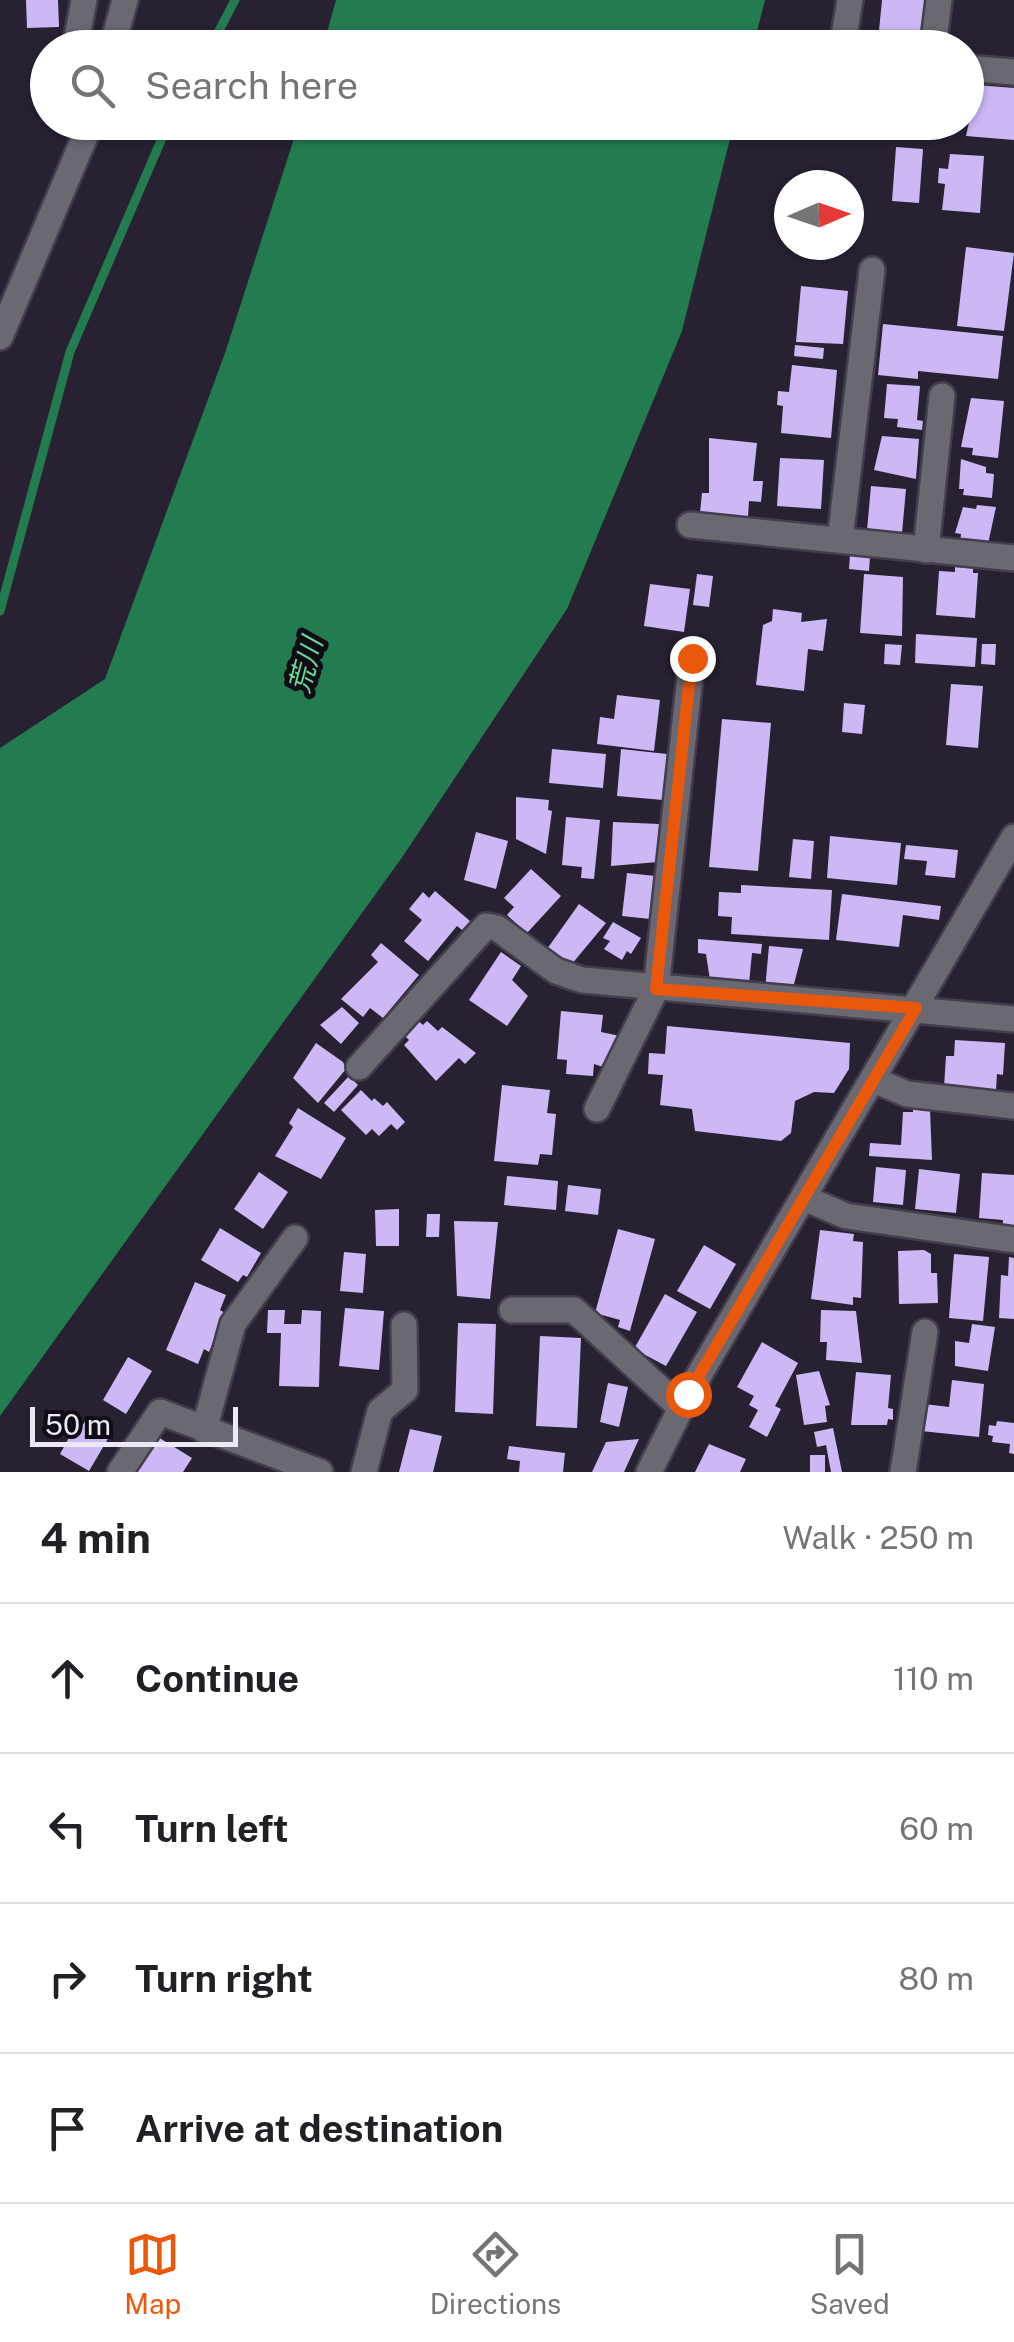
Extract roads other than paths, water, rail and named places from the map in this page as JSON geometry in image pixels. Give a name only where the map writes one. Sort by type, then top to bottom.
[{"type":"street","points":[[78,30],[84,0]]},
{"type":"street","points":[[117,30],[125,0]]},
{"type":"street","points":[[845,30],[850,0]]},
{"type":"street","points":[[935,30],[939,0]]},
{"type":"street","points":[[984,70],[1014,72]]},
{"type":"street","points":[[0,337],[83,140]]},
{"type":"street","points":[[840,540],[872,270]]},
{"type":"street","points":[[926,550],[942,396]]},
{"type":"street","points":[[690,525],[1014,558]]},
{"type":"street","points":[[598,1109],[656,989],[692,658]]},
{"type":"street","points":[[649,1472],[681,1408],[1014,837]]},
{"type":"street","points":[[360,1066],[486,926],[497,928],[556,971],[582,980],[1014,1019]]},
{"type":"street","points":[[874,1080],[908,1094],[1014,1106]]},
{"type":"street","points":[[804,1198],[846,1216],[950,1234],[1014,1240]]},
{"type":"street","points":[[204,1430],[233,1324],[294,1238]]},
{"type":"street","points":[[512,1310],[574,1310],[681,1408]]},
{"type":"street","points":[[364,1472],[380,1411],[405,1390],[404,1325]]},
{"type":"street","points":[[904,1472],[925,1332]]},
{"type":"street","points":[[120,1472],[160,1412],[320,1472]]},
{"type":"water","points":[[336,0],[765,0],[757,30],[328,30]]},
{"type":"water","name":"荒川","points":[[294,140],[730,140],[682,331],[567,609],[403,856],[0,1416],[0,748],[105,679],[225,353]]},
{"type":"waterway","points":[[219,30],[235,0]]},
{"type":"waterway","points":[[0,611],[70,352],[161,140]]}]
